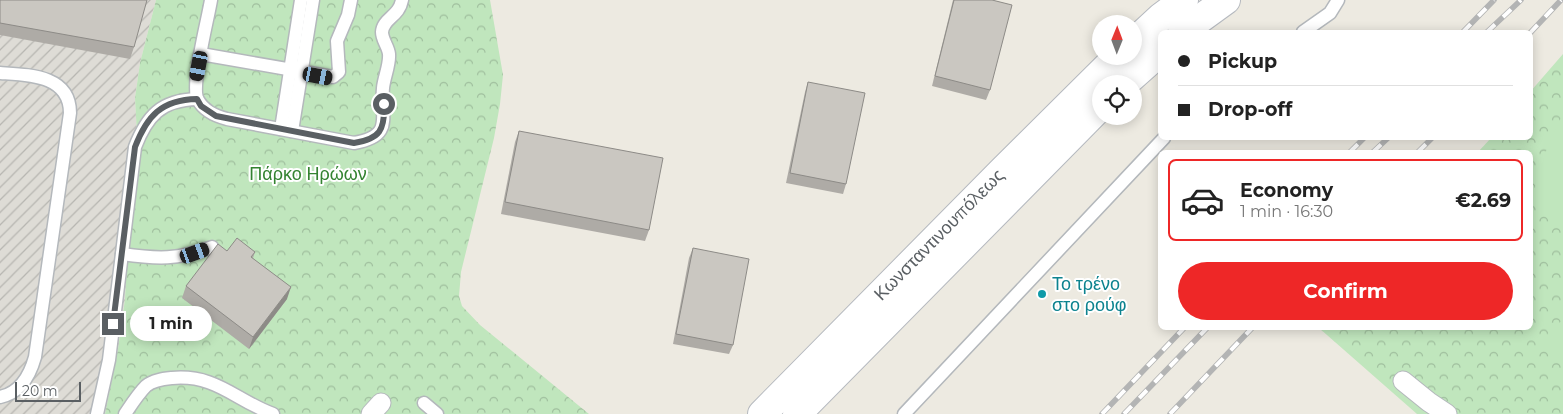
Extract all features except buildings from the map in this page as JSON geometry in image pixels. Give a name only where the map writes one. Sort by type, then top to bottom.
[{"type":"main road","points":[[1142,35],[1161,17],[1184,0]]},
{"type":"main road","points":[[1185,30],[1226,0]]},
{"type":"main road","points":[[1134,75],[1158,54]]},
{"type":"main road","name":"Κωνσταντινουπόλεως","points":[[762,414],[1109,65]]},
{"type":"main road","name":"Κωνσταντινουπόλεως","points":[[797,414],[1092,115]]},
{"type":"street","points":[[1404,381],[1447,414]]},
{"type":"lane","points":[[211,0],[195,83],[197,99],[201,106],[216,116],[354,143],[375,138],[379,133],[384,114],[383,89],[389,54],[382,32],[384,24],[398,11],[402,0]]},
{"type":"lane","points":[[296,71],[301,0]]},
{"type":"lane","points":[[286,130],[296,71],[313,0]]},
{"type":"lane","points":[[201,54],[328,78],[337,75],[339,67],[337,40],[348,15],[350,0]]},
{"type":"lane","points":[[1306,30],[1330,13],[1338,0]]},
{"type":"lane","points":[[0,73],[54,82],[67,95],[70,113],[32,370],[16,390],[0,398]]},
{"type":"lane","points":[[97,414],[109,360],[135,147],[140,133],[149,119],[164,106],[180,101],[197,99]]},
{"type":"lane","points":[[904,414],[1162,140]]},
{"type":"lane","points":[[122,254],[175,258],[212,247]]},
{"type":"lane","points":[[125,414],[146,386],[158,380],[176,378],[199,379],[215,384],[273,414]]},
{"type":"lane","points":[[424,403],[437,414]]},
{"type":"shaded area","points":[[0,0],[156,0],[140,63],[135,98],[137,135],[125,299],[118,349],[105,414],[0,414]]},
{"type":"green space","name":"Πάρκο Ηρώων","points":[[156,0],[490,0],[503,75],[500,104],[494,138],[461,272],[459,296],[462,306],[480,325],[589,414],[105,414],[118,349],[125,299],[137,135],[135,98],[140,63]]},
{"type":"green space","points":[[1563,54],[1563,414],[1417,414],[1321,330],[1533,330],[1533,150],[1480,150],[1489,140],[1533,140],[1533,89]]},
{"type":"green space","points":[[1563,113],[1563,228],[1533,200],[1538,169]]},
{"type":"green space","points":[[1563,319],[1563,364],[1540,344]]},
{"type":"railway","points":[[1465,30],[1494,0]]},
{"type":"railway","points":[[1489,30],[1521,0]]},
{"type":"railway","points":[[1533,30],[1561,0]]},
{"type":"railway","points":[[1352,150],[1362,140]]},
{"type":"railway","points":[[1375,150],[1386,140]]},
{"type":"railway","points":[[1420,150],[1430,140]]},
{"type":"railway","points":[[1102,414],[1182,330]]},
{"type":"railway","points":[[1124,414],[1205,330]]},
{"type":"railway","points":[[1170,414],[1250,330]]},
{"type":"place","name":"Το τρένο στο ρούφ","points":[[1042,294]]},
{"type":"route","points":[[113,324],[135,147],[140,133],[156,112],[171,103],[197,99],[201,106],[216,116],[354,143],[375,138],[379,133],[383,123],[384,104]]}]
